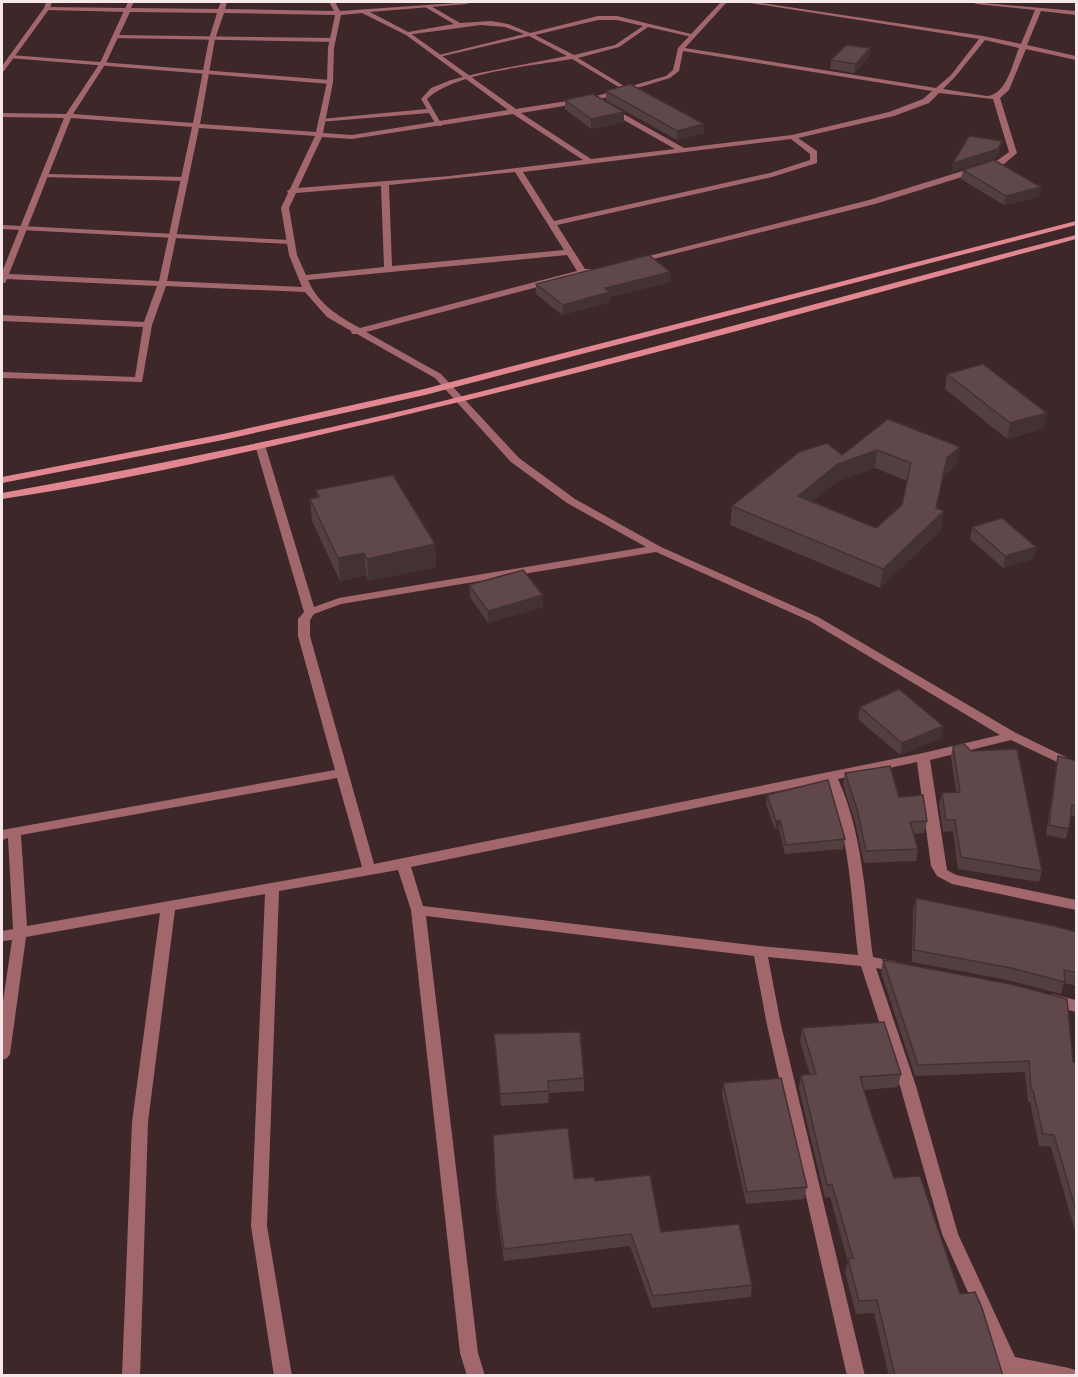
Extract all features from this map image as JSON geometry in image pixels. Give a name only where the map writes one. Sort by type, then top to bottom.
[{"type":"street","points":[[131,2],[103,63],[68,116],[46,176],[2,278],[163,281],[308,290]]},
{"type":"street","points":[[332,2],[338,13],[333,40],[330,82],[319,135],[285,208],[290,242],[308,290],[330,315],[355,332],[416,362],[438,376],[515,460],[571,501],[657,549],[814,619],[1012,736],[1077,766]]},
{"type":"street","points":[[127,10],[223,6],[338,13],[467,2]]},
{"type":"street","points":[[2,115],[68,116],[319,135],[361,136],[439,125],[594,99],[674,74],[680,49],[724,2]]},
{"type":"street","points":[[747,2],[983,38],[1077,58]]},
{"type":"street","points":[[976,2],[1077,14]]},
{"type":"street","points":[[2,70],[48,5]]},
{"type":"street","points":[[2,375],[139,380],[148,325],[163,281],[186,179],[212,39],[223,6]]},
{"type":"street","points":[[680,49],[936,92],[978,98],[996,97],[1005,90],[1039,9]]},
{"type":"street","points":[[363,12],[408,34],[515,112],[588,160]]},
{"type":"street","points":[[291,191],[517,170],[792,137],[891,114],[926,101],[953,76],[983,38]]},
{"type":"street","points":[[628,262],[872,202],[1001,162],[1013,153],[996,97]]},
{"type":"street","points":[[594,99],[683,150]]},
{"type":"street","points":[[551,224],[772,175],[814,161],[814,153],[792,137]]},
{"type":"street","points":[[517,170],[582,272]]},
{"type":"street","points":[[385,184],[388,269]]},
{"type":"street","points":[[2,480],[269,427],[447,387],[1077,223]]},
{"type":"street","points":[[2,496],[260,445],[459,400],[1077,237]]},
{"type":"street","points":[[303,278],[570,252]]},
{"type":"street","points":[[355,332],[594,270]]},
{"type":"street","points":[[2,318],[148,325]]},
{"type":"street","points":[[260,445],[310,612]]},
{"type":"street","points":[[369,869],[304,636],[304,619],[310,612],[339,601],[657,549]]},
{"type":"street","points":[[2,936],[403,864],[923,757],[1012,736]]},
{"type":"street","points":[[923,757],[938,866],[942,873],[952,879],[1077,905]]},
{"type":"street","points":[[2,1054],[20,932],[8,833],[342,773]]},
{"type":"street","points":[[830,775],[841,804],[850,839],[866,961],[908,1086],[950,1233],[1010,1370],[1069,1376]]},
{"type":"street","points":[[403,864],[418,910],[469,1353],[476,1376]]},
{"type":"street","points":[[272,887],[259,1226],[283,1376]]},
{"type":"street","points":[[131,1376],[140,1122],[168,908]]},
{"type":"street","points":[[418,910],[760,951],[866,961],[913,970]]},
{"type":"street","points":[[760,951],[774,1025],[856,1376]]},
{"type":"street","points":[[1037,996],[1077,1006]]},
{"type":"lane","points":[[48,5],[127,10]]},
{"type":"lane","points":[[427,6],[460,26]]},
{"type":"lane","points":[[441,56],[598,18],[617,18],[692,35]]},
{"type":"lane","points":[[408,34],[460,26],[500,24],[529,35],[627,90]]},
{"type":"lane","points":[[439,125],[424,99],[425,94],[441,85],[467,77],[612,48],[647,25]]},
{"type":"lane","points":[[116,37],[333,40]]},
{"type":"lane","points":[[11,57],[330,82]]},
{"type":"lane","points":[[321,121],[429,111]]},
{"type":"lane","points":[[46,176],[186,179]]},
{"type":"lane","points":[[2,227],[290,242]]},
{"type":"building","points":[[846,45],[870,48],[856,64],[831,60]]},
{"type":"building","points":[[630,84],[704,124],[677,131],[606,91]]},
{"type":"building","points":[[593,94],[624,112],[591,119],[565,100]]},
{"type":"building","points":[[969,136],[1002,141],[998,149],[953,163]]},
{"type":"building","points":[[994,160],[1041,187],[1006,196],[963,170]]},
{"type":"building","points":[[649,255],[670,272],[605,288],[610,292],[563,305],[536,284]]},
{"type":"building","points":[[983,364],[1047,413],[1010,423],[947,374]]},
{"type":"building","points":[[888,419],[960,447],[947,458],[936,508],[944,511],[883,569],[732,506],[799,452],[827,443],[842,455]],"holes":[[[877,450],[911,463],[902,505],[876,528],[798,496],[838,464]]]},
{"type":"building","points":[[393,475],[435,544],[367,559],[364,553],[338,558],[310,499],[319,497],[316,490]]},
{"type":"building","points":[[1002,518],[1036,547],[1005,556],[972,527]]},
{"type":"building","points":[[523,570],[543,595],[488,611],[469,585]]},
{"type":"building","points":[[899,689],[943,726],[902,743],[860,707]]},
{"type":"building","points":[[963,743],[971,751],[1017,749],[1042,871],[961,857],[955,820],[946,820],[942,793],[960,792],[953,746]]},
{"type":"building","points":[[1058,756],[1077,761],[1077,806],[1072,805],[1069,829],[1049,825]]},
{"type":"building","points":[[890,766],[899,797],[923,795],[927,821],[910,822],[918,849],[866,851],[857,809],[845,773]]},
{"type":"building","points":[[828,780],[845,839],[786,845],[780,820],[776,821],[767,795]]},
{"type":"building","points":[[916,898],[1077,932],[1077,973],[1064,970],[1065,982],[1011,968],[914,950]]},
{"type":"building","points":[[883,960],[1010,984],[1067,999],[1073,1062],[1077,1062],[1077,1214],[1054,1135],[1043,1134],[1033,1090],[1031,1090],[1029,1061],[918,1065]]},
{"type":"building","points":[[884,1022],[901,1074],[860,1077],[873,1119],[894,1178],[920,1176],[960,1294],[975,1292],[1003,1376],[895,1376],[877,1300],[859,1301],[848,1259],[853,1258],[832,1184],[827,1185],[801,1075],[816,1074],[802,1028]]},
{"type":"building","points":[[580,1032],[584,1078],[548,1081],[549,1091],[500,1094],[494,1034]]},
{"type":"building","points":[[781,1078],[807,1187],[747,1192],[723,1083]]},
{"type":"building","points":[[568,1128],[574,1179],[594,1177],[595,1181],[650,1175],[661,1232],[739,1224],[752,1285],[653,1296],[631,1234],[504,1249],[496,1194],[493,1135]]}]
